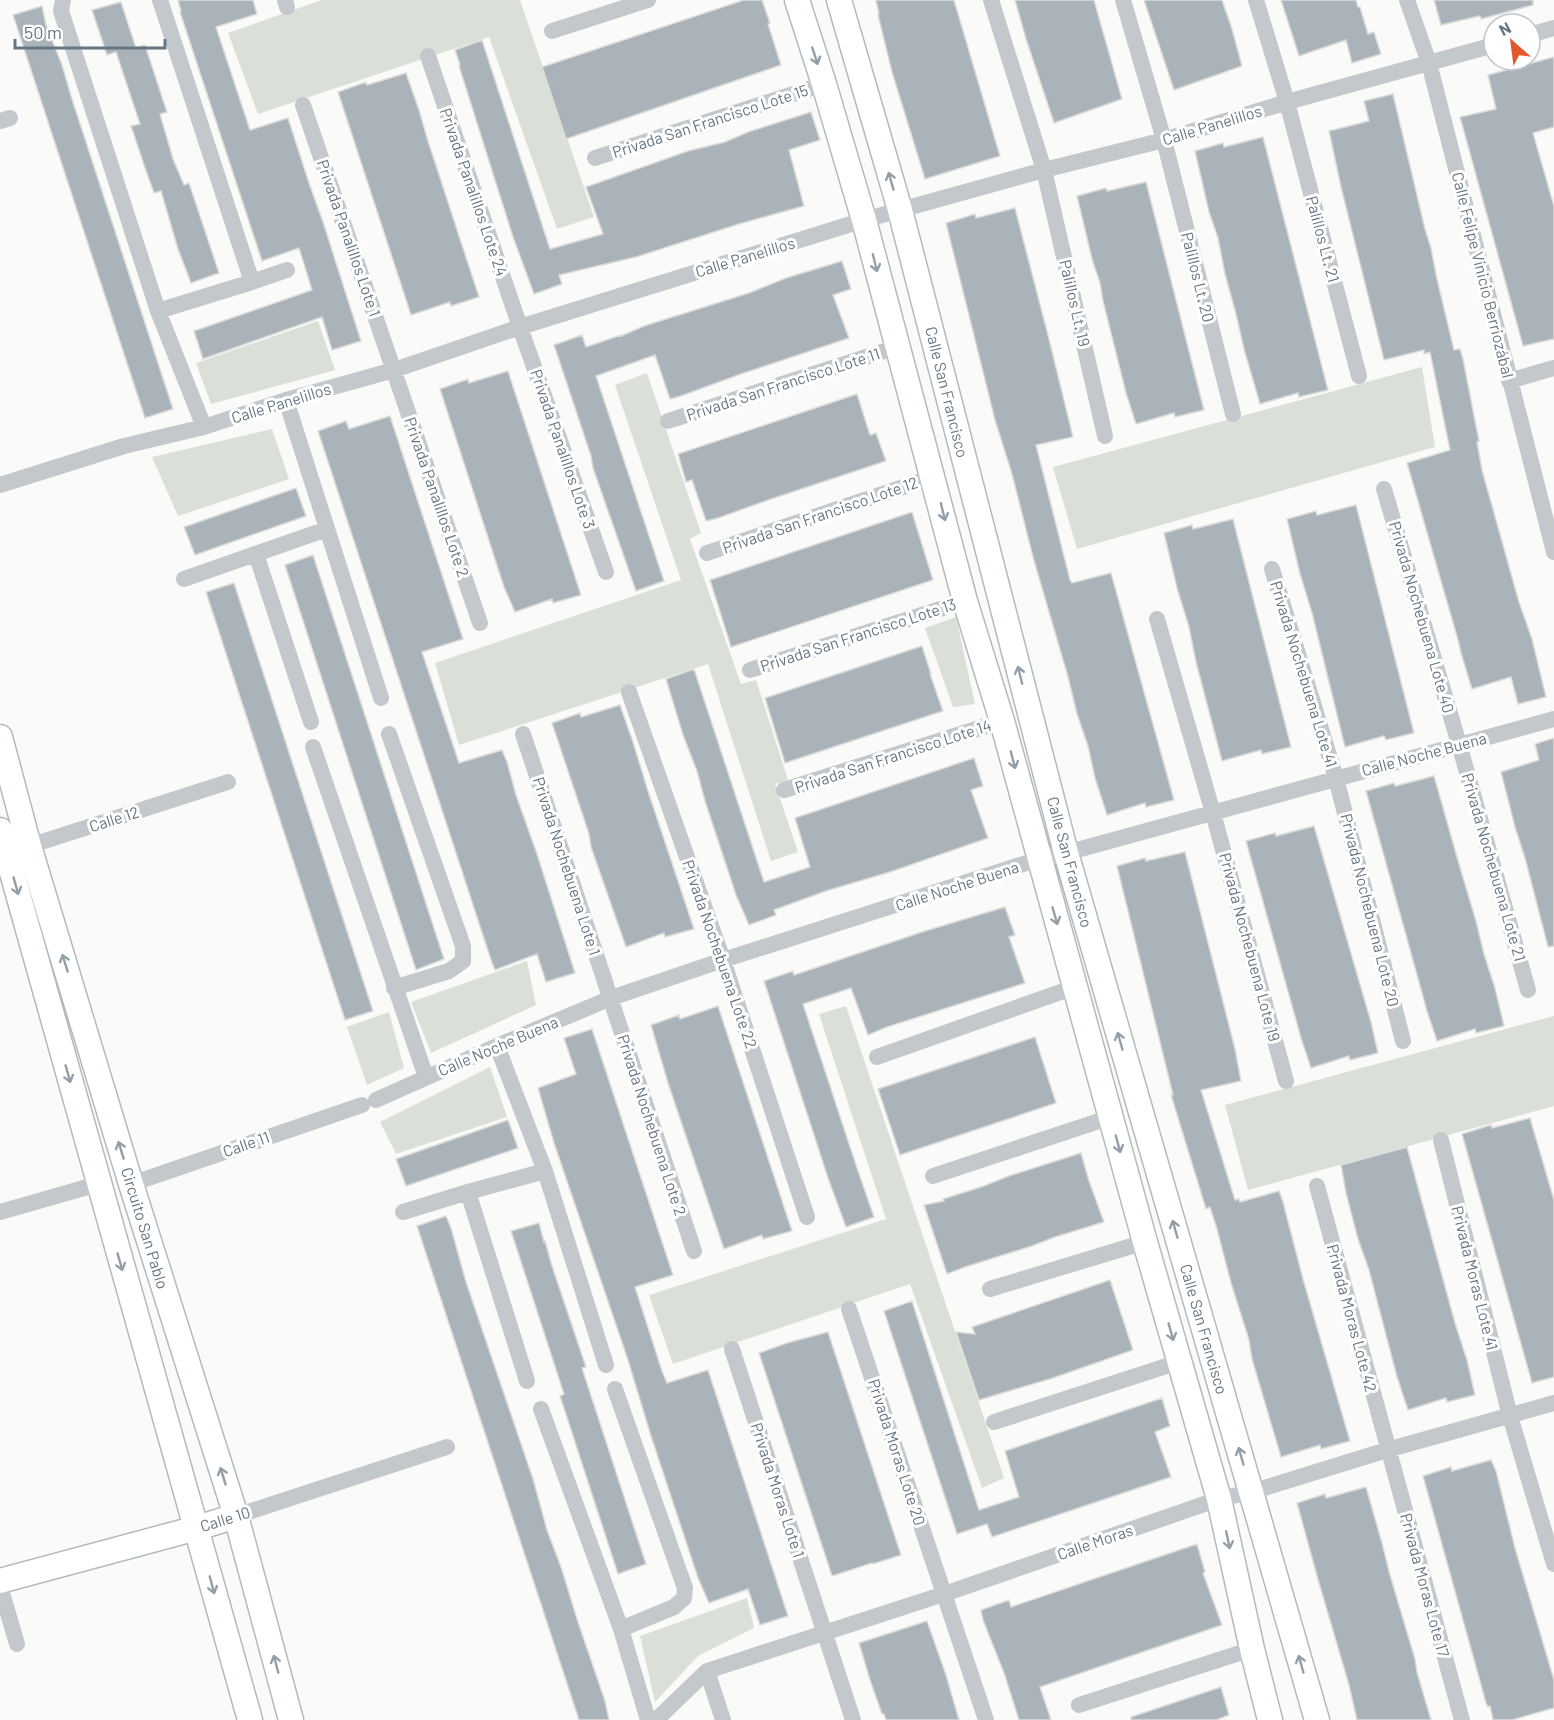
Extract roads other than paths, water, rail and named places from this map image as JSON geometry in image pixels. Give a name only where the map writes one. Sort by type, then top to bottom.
[{"type":"street","points":[[63,0],[62,10],[158,311],[204,428]]},
{"type":"street","points":[[160,0],[252,282]]},
{"type":"street","points":[[552,31],[648,0]]},
{"type":"street","name":"Calle San Francisco","points":[[797,0],[864,220],[965,601],[1002,721],[1145,1242],[1219,1499],[1270,1720]]},
{"type":"street","name":"Calle San Francisco","points":[[839,0],[900,210],[1066,853],[1317,1720]]},
{"type":"street","name":"Palillos Lt. 19","points":[[991,0],[1044,170],[1105,436]]},
{"type":"street","name":"Palillos Lt. 20","points":[[1123,0],[1164,140],[1233,414]]},
{"type":"street","name":"Palillos Lt. 21","points":[[1256,0],[1287,102],[1359,376]]},
{"type":"street","name":"Calle Felipe Vinicio Berriozábal","points":[[1407,0],[1429,63],[1554,552]]},
{"type":"street","name":"Calle Panelillos","points":[[0,485],[124,446],[204,428],[286,400],[394,370],[520,327],[864,220],[1044,170],[1164,140],[1287,102],[1482,48]]},
{"type":"street","name":"Privada Panalillos Lote 24","points":[[428,56],[520,327]]},
{"type":"street","name":"Privada San Francisco Lote 15","points":[[595,158],[824,84]]},
{"type":"street","name":"Privada Panalillos Lote 1","points":[[303,105],[394,370]]},
{"type":"street","points":[[158,311],[287,270]]},
{"type":"street","name":"Privada Panalillos Lote 3","points":[[520,327],[606,572]]},
{"type":"street","name":"Privada San Francisco Lote 11","points":[[668,421],[897,347]]},
{"type":"street","points":[[1509,381],[1554,368]]},
{"type":"street","name":"Privada Panalillos Lote 2","points":[[394,370],[480,623]]},
{"type":"street","points":[[286,400],[381,698]]},
{"type":"street","name":"Privada San Francisco Lote 12","points":[[707,553],[933,477]]},
{"type":"street","name":"Privada Nochebuena Lote 40","points":[[1384,489],[1459,744]]},
{"type":"street","points":[[184,579],[327,529]]},
{"type":"street","points":[[256,554],[311,722]]},
{"type":"street","name":"Privada Nochebuena Lote 41","points":[[1272,569],[1336,778]]},
{"type":"street","name":"Privada San Francisco Lote 13","points":[[750,670],[965,601]]},
{"type":"street","name":"Privada Nochebuena Lote 19","points":[[1156,619],[1213,813],[1286,1082]]},
{"type":"street","name":"Privada Nochebuena Lote 22","points":[[629,692],[723,960],[807,1217]]},
{"type":"street","name":"Calle Noche Buena","points":[[369,1102],[611,998],[723,960],[1039,860],[1554,719]]},
{"type":"street","name":"Privada San Francisco Lote 14","points":[[784,790],[1002,721]]},
{"type":"street","points":[[389,734],[463,946],[463,961],[449,971],[394,988]]},
{"type":"street","name":"Privada Nochebuena Lote 1","points":[[523,734],[611,998]]},
{"type":"street","name":"Circuito San Pablo","points":[[0,737],[30,846],[131,1184],[236,1516],[291,1720]]},
{"type":"street","name":"Privada Nochebuena Lote 21","points":[[1459,744],[1528,990]]},
{"type":"street","points":[[313,747],[426,1077]]},
{"type":"street","name":"Privada Nochebuena Lote 20","points":[[1336,778],[1403,1041]]},
{"type":"street","name":"Calle 12","points":[[3,855],[228,782]]},
{"type":"street","name":"Circuito San Pablo","points":[[0,830],[3,855],[250,1720]]},
{"type":"street","points":[[877,1057],[1075,987]]},
{"type":"street","name":"Privada Nochebuena Lote 2","points":[[611,998],[694,1251]]},
{"type":"street","points":[[497,1046],[545,1171],[606,1365]]},
{"type":"street","name":"Calle 11","points":[[131,1184],[369,1102]]},
{"type":"street","points":[[933,1176],[1111,1117]]},
{"type":"street","name":"Privada Moras Lote 41","points":[[1440,1140],[1510,1416],[1554,1564]]},
{"type":"street","points":[[403,1212],[468,1191],[545,1171]]},
{"type":"street","points":[[0,1212],[98,1184]]},
{"type":"street","name":"Privada Moras Lote 42","points":[[1317,1186],[1387,1450]]},
{"type":"street","points":[[468,1191],[527,1381]]},
{"type":"street","points":[[990,1289],[1145,1242]]},
{"type":"street","name":"Privada Moras Lote 20","points":[[849,1309],[986,1720]]},
{"type":"street","name":"Privada Moras Lote 1","points":[[732,1349],[854,1720]]},
{"type":"street","points":[[994,1422],[1179,1362]]},
{"type":"street","points":[[615,1389],[685,1588],[684,1598],[674,1607],[621,1629]]},
{"type":"street","name":"Calle Moras","points":[[656,1720],[707,1671],[944,1594],[1219,1499],[1251,1492],[1387,1450],[1554,1403]]},
{"type":"street","points":[[541,1409],[621,1629],[648,1720]]},
{"type":"street","name":"Calle 10","points":[[0,1581],[197,1528],[447,1447]]},
{"type":"street","name":"Privada Moras Lote 17","points":[[1387,1450],[1462,1720]]},
{"type":"street","points":[[0,1586],[17,1644]]},
{"type":"street","points":[[1079,1705],[1252,1649]]},
{"type":"street","points":[[707,1671],[723,1720]]}]
